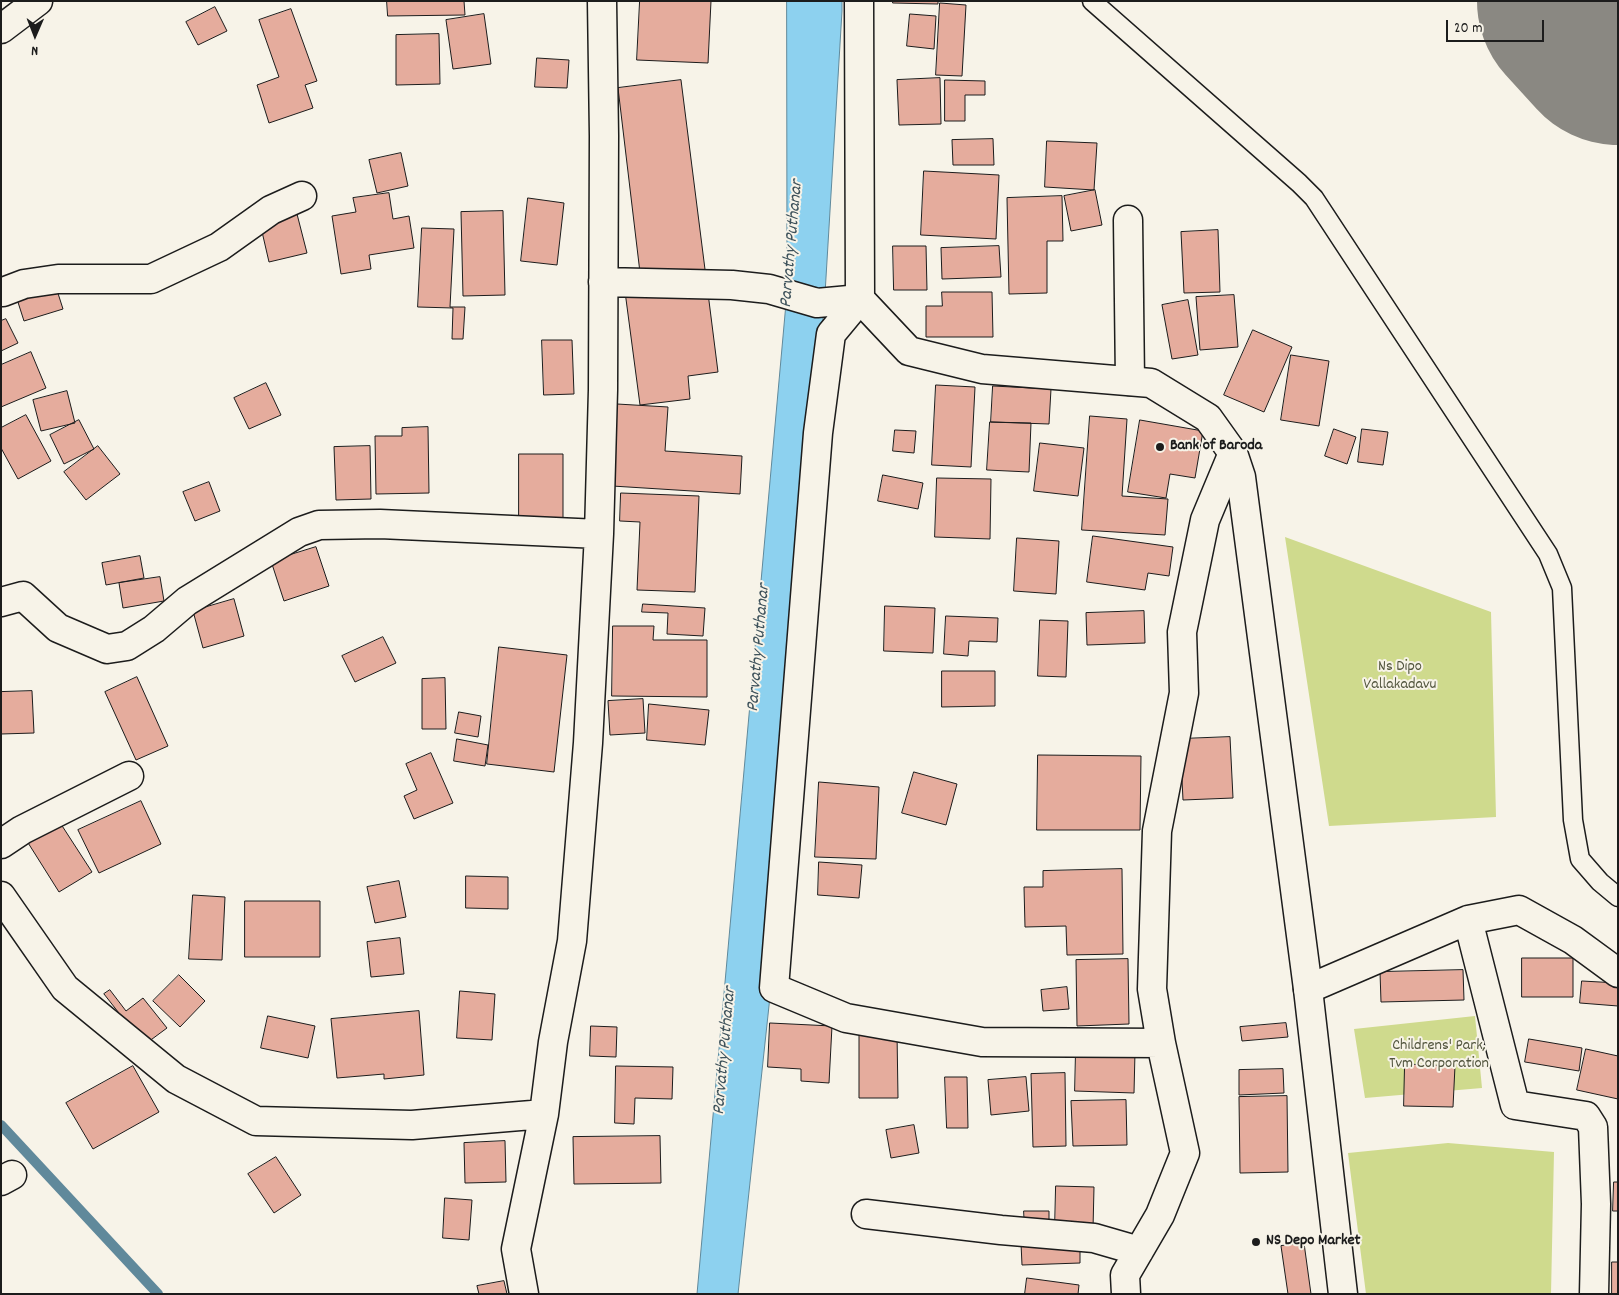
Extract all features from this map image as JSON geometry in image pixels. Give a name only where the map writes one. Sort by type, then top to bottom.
[{"type":"street","points":[[1,29],[38,1]]},
{"type":"street","points":[[524,1294],[516,1250],[544,1114],[554,1042],[572,941],[588,743],[599,534],[603,390],[604,136],[602,1]]},
{"type":"street","points":[[859,1],[860,299],[831,334],[818,433],[774,988],[846,1018],[982,1042],[1161,1043]]},
{"type":"street","points":[[2,292],[24,284],[58,278],[151,278],[219,247],[270,210],[302,196]]},
{"type":"street","points":[[1128,220],[1130,381]]},
{"type":"street","points":[[603,282],[732,285],[769,289],[817,303],[860,299]]},
{"type":"street","points":[[860,299],[909,351],[982,370],[1151,383],[1208,418],[1233,453],[1241,477],[1308,990],[1343,1294]]},
{"type":"street","points":[[1126,1294],[1125,1275],[1160,1215],[1185,1153],[1161,1043],[1152,990],[1157,831],[1184,694],[1182,632],[1205,520],[1233,453]]},
{"type":"street","points":[[1,602],[23,596],[58,628],[107,649],[127,646],[154,629],[186,601],[300,532],[319,525],[380,524],[599,534]]},
{"type":"street","points":[[1,844],[22,830],[130,776]]},
{"type":"street","points":[[1,896],[65,988],[176,1079],[256,1121],[412,1125],[544,1114]]},
{"type":"street","points":[[1308,990],[1468,920],[1519,910],[1573,940],[1618,973]]},
{"type":"street","points":[[1468,920],[1515,1105],[1586,1116],[1593,1127],[1596,1204],[1594,1294]]},
{"type":"street","points":[[866,1214],[1002,1230],[1094,1238],[1139,1251]]},
{"type":"lane","points":[[1092,1],[1314,198],[1548,554],[1562,588],[1573,820],[1578,853],[1584,865],[1618,897]]},
{"type":"green space","name":"Ns Dipo Vallakadavu","points":[[1285,537],[1491,612],[1496,817],[1329,826]]},
{"type":"green space","name":"Childrens' Park, Tvm Corporation","points":[[1475,1016],[1482,1088],[1365,1098],[1354,1029]]},
{"type":"green space","points":[[1448,1143],[1554,1152],[1551,1294],[1366,1294],[1348,1153]]},
{"type":"water","name":"Parvathy Puthanar","points":[[787,1],[842,1],[825,294],[775,950],[738,1294],[697,1294],[787,292]]},
{"type":"building","points":[[387,1],[464,1],[465,15],[388,16]]},
{"type":"building","points":[[640,1],[711,1],[708,63],[637,60]]},
{"type":"building","points":[[893,1],[938,1],[938,4],[893,3]]},
{"type":"building","points":[[940,3],[966,5],[962,76],[936,75]]},
{"type":"building","points":[[215,7],[227,31],[198,45],[186,22]]},
{"type":"building","points":[[291,9],[317,81],[305,85],[313,108],[269,123],[257,85],[279,77],[259,20]]},
{"type":"building","points":[[484,14],[491,64],[453,69],[446,20]]},
{"type":"building","points":[[910,14],[936,16],[934,49],[907,46]]},
{"type":"building","points":[[439,34],[440,84],[396,85],[396,35]]},
{"type":"building","points":[[537,58],[569,60],[567,88],[535,87]]},
{"type":"building","points":[[940,78],[941,124],[899,125],[897,80]]},
{"type":"building","points":[[681,80],[718,372],[688,376],[690,399],[640,405],[624,284],[641,281],[618,88]]},
{"type":"building","points":[[945,80],[985,81],[985,95],[965,95],[965,121],[945,121]]},
{"type":"building","points":[[993,139],[994,165],[953,165],[952,140]]},
{"type":"building","points":[[1047,141],[1097,143],[1094,190],[1045,187]]},
{"type":"building","points":[[401,153],[408,186],[377,193],[369,160]]},
{"type":"building","points":[[924,171],[999,175],[996,239],[921,235]]},
{"type":"building","points":[[1095,190],[1102,225],[1071,231],[1064,196]]},
{"type":"building","points":[[389,193],[393,219],[409,216],[414,248],[369,255],[371,269],[341,274],[332,216],[356,212],[353,198]]},
{"type":"building","points":[[1062,196],[1063,241],[1047,241],[1047,293],[1009,294],[1007,198]]},
{"type":"building","points":[[528,198],[564,203],[557,265],[521,261]]},
{"type":"building","points":[[503,211],[505,295],[463,296],[461,212]]},
{"type":"building","points":[[297,214],[307,253],[269,262],[260,223]]},
{"type":"building","points":[[422,228],[454,229],[450,307],[465,307],[463,339],[452,339],[453,308],[418,307]]},
{"type":"building","points":[[1218,230],[1220,292],[1184,293],[1181,232]]},
{"type":"building","points":[[893,246],[926,246],[927,290],[894,290]]},
{"type":"building","points":[[999,246],[1001,277],[942,279],[941,248]]},
{"type":"building","points":[[55,284],[63,309],[24,321],[16,296]]},
{"type":"building","points":[[942,292],[992,292],[993,337],[926,337],[926,306],[942,306]]},
{"type":"building","points":[[1234,295],[1238,347],[1200,350],[1196,297]]},
{"type":"building","points":[[1188,300],[1198,355],[1172,359],[1162,305]]},
{"type":"building","points":[[6,319],[18,343],[1,351],[1,321]]},
{"type":"building","points":[[1253,330],[1292,347],[1264,412],[1224,395]]},
{"type":"building","points":[[542,340],[572,340],[574,394],[544,395]]},
{"type":"building","points":[[31,352],[46,388],[1,407],[1,365]]},
{"type":"building","points":[[1291,355],[1329,361],[1319,426],[1281,420]]},
{"type":"building","points":[[266,383],[281,415],[249,429],[234,398]]},
{"type":"building","points":[[936,385],[975,387],[971,467],[932,465]]},
{"type":"building","points":[[993,386],[1051,389],[1049,424],[991,422]]},
{"type":"building","points":[[67,391],[75,423],[41,431],[33,400]]},
{"type":"building","points":[[617,404],[668,407],[665,451],[742,456],[740,494],[612,486]]},
{"type":"building","points":[[26,415],[51,461],[18,479],[1,448],[1,428]]},
{"type":"building","points":[[1090,416],[1127,419],[1122,496],[1168,499],[1165,535],[1082,530]]},
{"type":"building","points":[[79,420],[94,449],[64,464],[50,435]]},
{"type":"building","points":[[1140,420],[1203,431],[1195,478],[1170,474],[1166,498],[1128,492]]},
{"type":"building","points":[[990,422],[1031,423],[1029,472],[987,470]]},
{"type":"building","points":[[428,427],[429,493],[376,494],[375,436],[402,436],[402,428]]},
{"type":"building","points":[[1334,429],[1356,437],[1347,464],[1325,456]]},
{"type":"building","points":[[1362,429],[1388,432],[1383,465],[1358,462]]},
{"type":"building","points":[[895,430],[916,431],[914,453],[893,451]]},
{"type":"building","points":[[1040,443],[1084,448],[1078,496],[1034,491]]},
{"type":"building","points":[[98,446],[120,474],[86,500],[64,472]]},
{"type":"building","points":[[370,446],[371,499],[336,500],[334,447]]},
{"type":"building","points":[[519,454],[563,454],[563,524],[519,524]]},
{"type":"building","points":[[883,475],[923,483],[918,509],[878,501]]},
{"type":"building","points":[[937,478],[991,479],[990,539],[935,537]]},
{"type":"building","points":[[209,482],[220,511],[195,521],[183,492]]},
{"type":"building","points":[[621,493],[699,496],[695,592],[637,590],[640,522],[620,521]]},
{"type":"building","points":[[1093,536],[1173,547],[1169,576],[1148,573],[1145,590],[1087,582]]},
{"type":"building","points":[[1017,538],[1059,541],[1056,594],[1014,591]]},
{"type":"building","points":[[316,547],[329,586],[284,601],[271,561]]},
{"type":"building","points":[[140,556],[144,578],[106,585],[102,563]]},
{"type":"building","points":[[160,577],[164,601],[123,608],[119,583]]},
{"type":"building","points":[[234,599],[244,636],[203,648],[193,611]]},
{"type":"building","points":[[643,604],[705,608],[703,636],[667,634],[668,613],[642,612]]},
{"type":"building","points":[[885,606],[935,608],[933,653],[884,651]]},
{"type":"building","points":[[1144,611],[1145,643],[1087,645],[1086,613]]},
{"type":"building","points":[[946,616],[998,618],[997,642],[969,641],[968,656],[944,654]]},
{"type":"building","points":[[1040,620],[1068,621],[1066,677],[1038,676]]},
{"type":"building","points":[[613,626],[654,626],[653,640],[707,640],[707,697],[612,696]]},
{"type":"building","points":[[383,637],[396,663],[355,682],[342,656]]},
{"type":"building","points":[[499,647],[567,655],[554,772],[487,764]]},
{"type":"building","points":[[942,671],[995,671],[995,706],[942,707]]},
{"type":"building","points":[[137,677],[168,746],[136,760],[105,692]]},
{"type":"building","points":[[445,678],[446,729],[422,729],[422,679]]},
{"type":"building","points":[[32,691],[34,733],[1,734],[1,692]]},
{"type":"building","points":[[643,699],[645,733],[610,735],[608,701]]},
{"type":"building","points":[[649,704],[709,710],[705,745],[647,740]]},
{"type":"building","points":[[459,712],[481,716],[478,737],[455,733]]},
{"type":"building","points":[[1230,737],[1233,798],[1183,800],[1180,739]]},
{"type":"building","points":[[457,739],[488,745],[485,766],[454,761]]},
{"type":"building","points":[[431,753],[453,803],[414,819],[404,796],[417,790],[406,764]]},
{"type":"building","points":[[1038,755],[1141,756],[1140,830],[1037,830]]},
{"type":"building","points":[[914,772],[957,784],[946,825],[902,813]]},
{"type":"building","points":[[819,782],[879,787],[876,859],[815,857]]},
{"type":"building","points":[[141,801],[161,844],[99,873],[78,830]]},
{"type":"building","points":[[57,818],[92,872],[59,892],[25,838]]},
{"type":"building","points":[[819,862],[862,865],[859,898],[818,895]]},
{"type":"building","points":[[1122,869],[1123,954],[1067,955],[1066,926],[1025,927],[1024,887],[1043,887],[1043,871]]},
{"type":"building","points":[[466,876],[508,877],[508,909],[466,908]]},
{"type":"building","points":[[399,881],[406,917],[375,923],[367,887]]},
{"type":"building","points":[[193,895],[225,897],[222,960],[189,959]]},
{"type":"building","points":[[245,901],[320,901],[320,957],[245,957]]},
{"type":"building","points":[[400,938],[404,974],[371,977],[367,942]]},
{"type":"building","points":[[1522,958],[1573,958],[1573,997],[1522,997]]},
{"type":"building","points":[[1128,959],[1129,1024],[1077,1026],[1076,960]]},
{"type":"building","points":[[1463,970],[1464,1000],[1381,1002],[1380,972]]},
{"type":"building","points":[[179,975],[205,1001],[180,1027],[153,1001]]},
{"type":"building","points":[[1582,981],[1618,983],[1618,1006],[1580,1003]]},
{"type":"building","points":[[1067,987],[1069,1009],[1043,1011],[1041,990]]},
{"type":"building","points":[[110,990],[126,1011],[143,998],[167,1028],[144,1045],[104,994]]},
{"type":"building","points":[[460,991],[495,994],[492,1040],[457,1038]]},
{"type":"building","points":[[419,1011],[424,1075],[384,1079],[384,1074],[337,1078],[331,1019]]},
{"type":"building","points":[[268,1016],[315,1026],[308,1058],[261,1048]]},
{"type":"building","points":[[770,1023],[832,1026],[829,1083],[801,1081],[801,1069],[768,1067]]},
{"type":"building","points":[[1286,1023],[1288,1037],[1242,1041],[1240,1027]]},
{"type":"building","points":[[591,1026],[617,1027],[616,1057],[590,1056]]},
{"type":"building","points":[[897,1032],[898,1098],[859,1098],[859,1033]]},
{"type":"building","points":[[1529,1039],[1582,1048],[1579,1071],[1525,1062]]},
{"type":"building","points":[[1076,1049],[1135,1052],[1134,1093],[1075,1091]]},
{"type":"building","points":[[1586,1049],[1618,1056],[1618,1099],[1577,1090]]},
{"type":"building","points":[[1405,1064],[1455,1066],[1453,1107],[1404,1106]]},
{"type":"building","points":[[133,1066],[159,1112],[93,1149],[66,1103]]},
{"type":"building","points":[[616,1066],[673,1067],[672,1099],[635,1098],[634,1124],[615,1123]]},
{"type":"building","points":[[1283,1069],[1284,1093],[1239,1095],[1239,1070]]},
{"type":"building","points":[[1065,1073],[1066,1146],[1033,1147],[1031,1074]]},
{"type":"building","points":[[945,1077],[967,1077],[968,1128],[947,1128]]},
{"type":"building","points":[[1026,1077],[1029,1111],[991,1115],[988,1080]]},
{"type":"building","points":[[1287,1096],[1288,1172],[1240,1173],[1239,1097]]},
{"type":"building","points":[[1126,1100],[1127,1145],[1073,1146],[1071,1101]]},
{"type":"building","points":[[914,1125],[919,1153],[891,1158],[886,1130]]},
{"type":"building","points":[[660,1136],[661,1183],[574,1184],[573,1137]]},
{"type":"building","points":[[505,1141],[506,1182],[465,1183],[464,1143]]},
{"type":"building","points":[[276,1157],[301,1195],[274,1213],[248,1174]]},
{"type":"building","points":[[1614,1182],[1618,1182],[1618,1211],[1613,1211]]},
{"type":"building","points":[[1056,1186],[1094,1187],[1093,1229],[1055,1227]]},
{"type":"building","points":[[445,1198],[472,1200],[469,1240],[443,1238]]},
{"type":"building","points":[[1024,1211],[1049,1211],[1049,1228],[1025,1229]]},
{"type":"building","points":[[1080,1240],[1080,1263],[1022,1265],[1021,1243]]},
{"type":"building","points":[[1304,1243],[1311,1294],[1288,1294],[1281,1246]]},
{"type":"building","points":[[1612,1262],[1618,1262],[1618,1294],[1612,1294]]},
{"type":"building","points":[[1027,1278],[1079,1285],[1078,1294],[1025,1294]]},
{"type":"building","points":[[504,1281],[507,1294],[479,1294],[477,1286]]},
{"type":"waterway","points":[[1,1125],[158,1294]]},
{"type":"runway","points":[[1587,1],[1618,35]]},
{"type":"place","name":"Bank of Baroda","points":[[1160,447]]},
{"type":"place","name":"NS Depo Market","points":[[1256,1242]]}]
